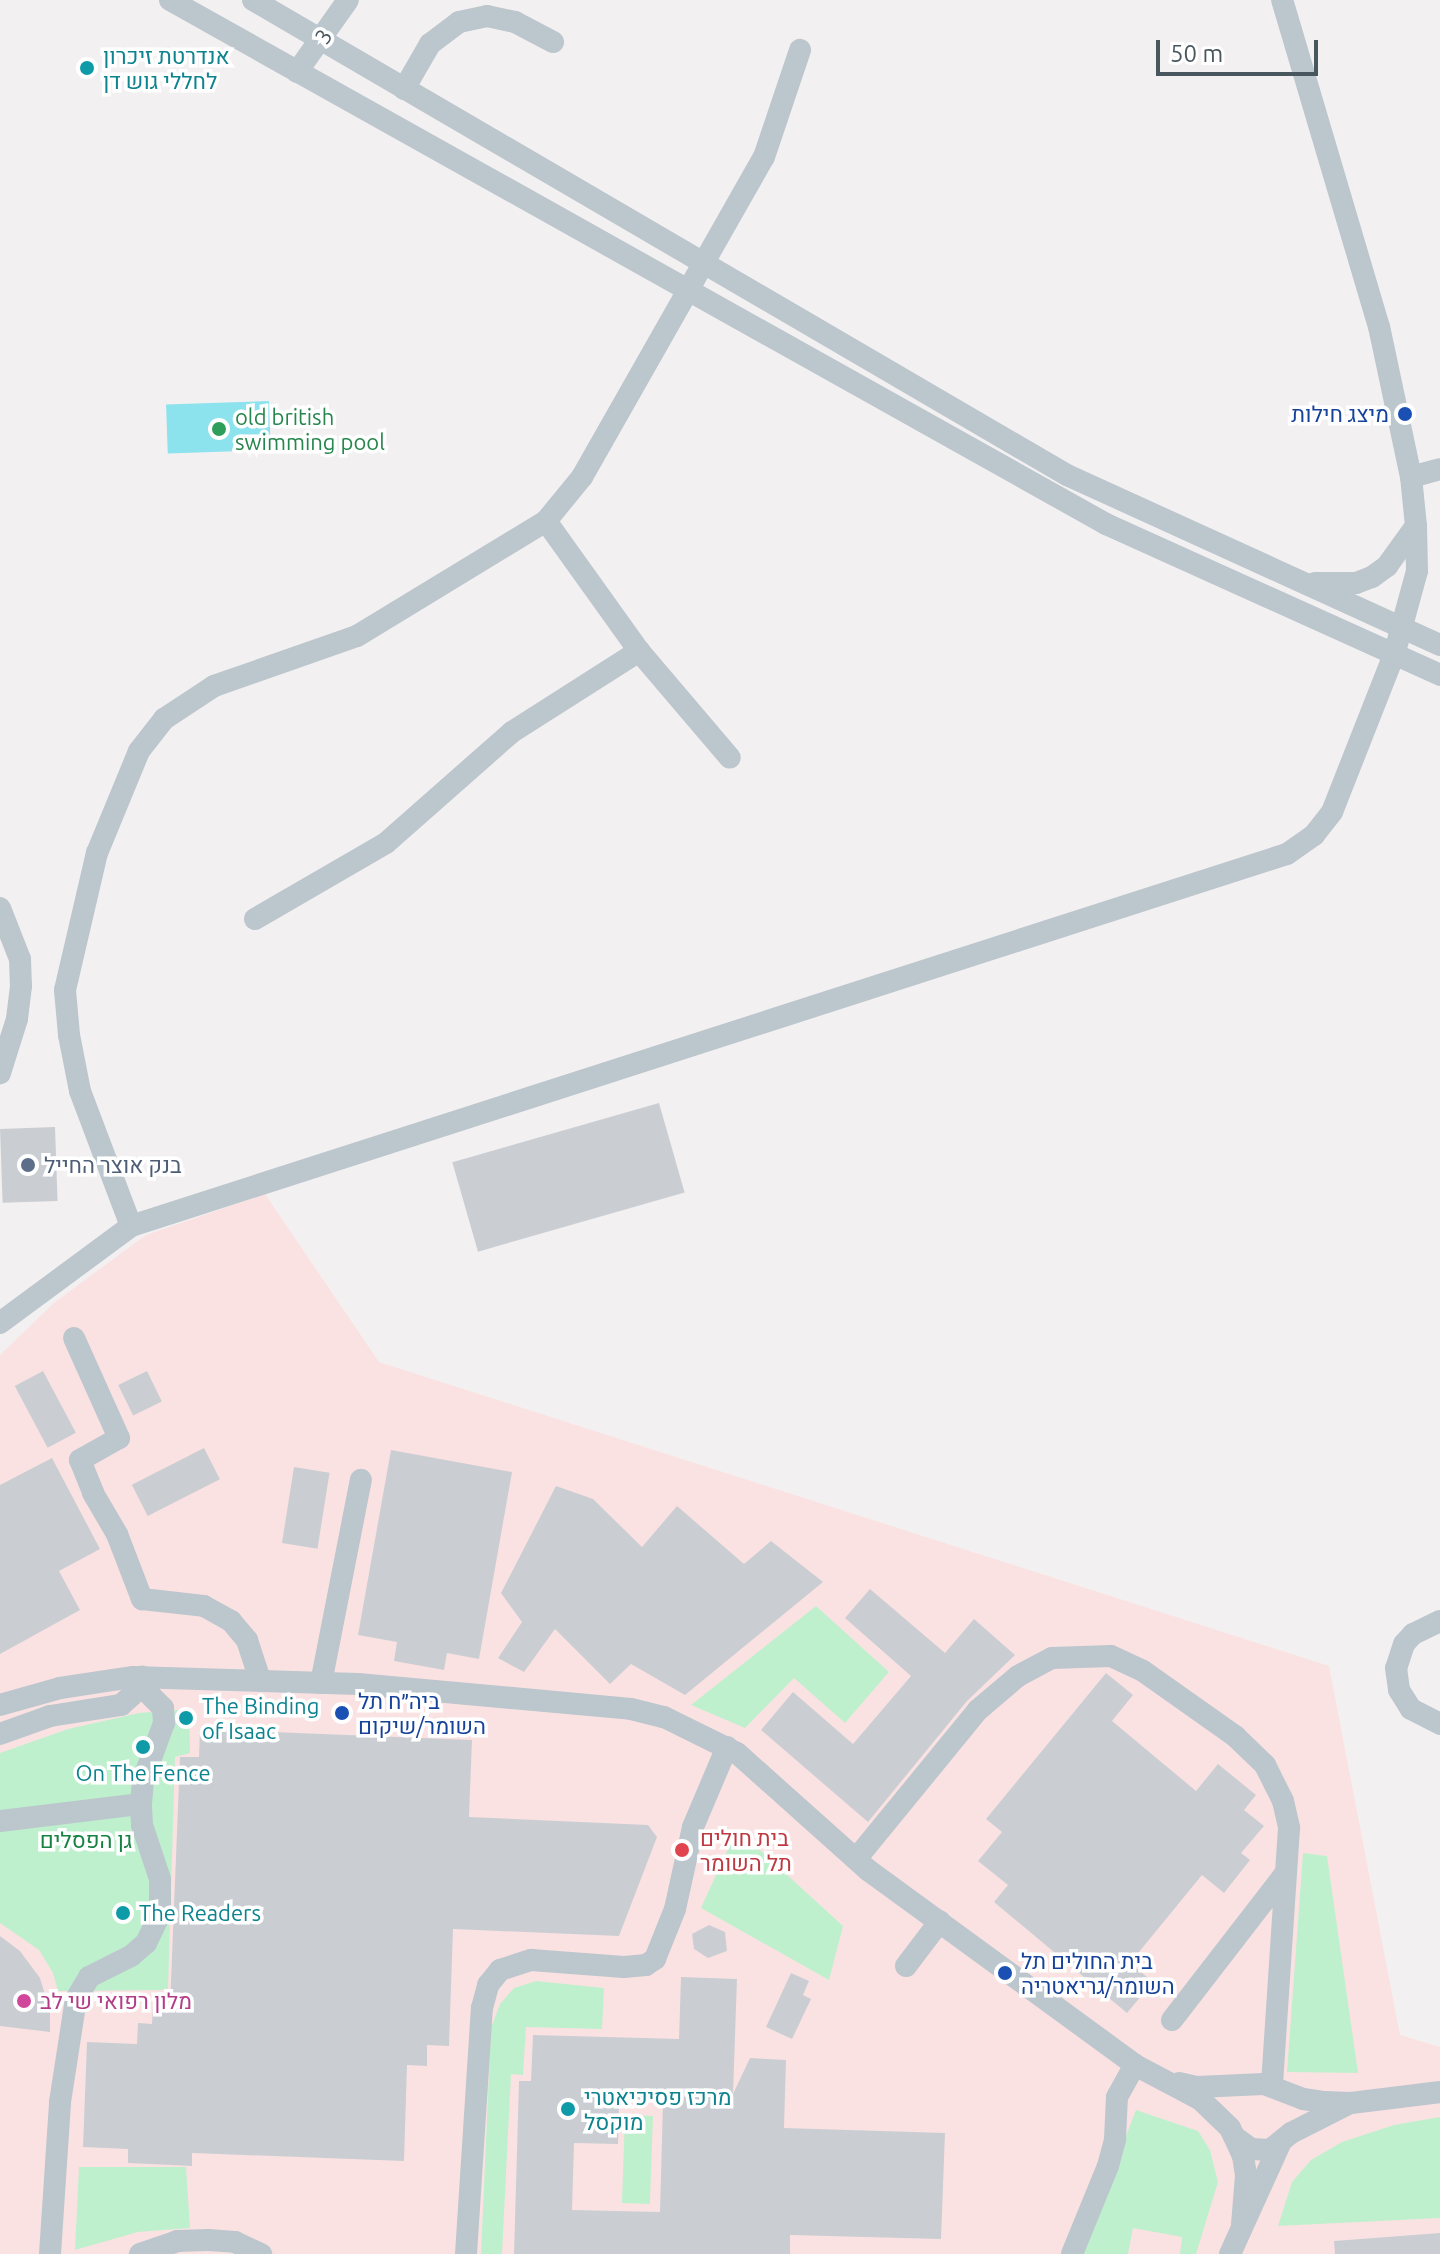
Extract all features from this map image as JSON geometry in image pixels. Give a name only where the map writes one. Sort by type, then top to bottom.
[{"type":"street","points":[[170,0],[1106,524],[1440,675]]},
{"type":"street","points":[[253,0],[1067,475],[1440,645]]},
{"type":"street","name":"3","points":[[297,72],[348,0]]},
{"type":"street","points":[[0,1323],[131,1226],[1287,854],[1314,835],[1332,812],[1394,655],[1417,571],[1416,526],[1411,477],[1379,327],[1282,0]]},
{"type":"street","points":[[404,89],[430,44],[459,22],[487,16],[515,22],[553,42]]},
{"type":"street","points":[[131,1226],[80,1091],[69,1035],[65,990],[97,853],[139,751],[164,719],[214,686],[357,636],[546,521],[582,477],[764,157],[800,50]]},
{"type":"street","points":[[1411,477],[1440,469]]},
{"type":"street","points":[[546,521],[639,651],[730,758]]},
{"type":"street","points":[[1303,583],[1356,583],[1372,577],[1387,566],[1416,526]]},
{"type":"street","points":[[255,919],[386,843],[512,732],[639,651]]},
{"type":"street","points":[[0,908],[20,959],[21,986],[17,1019],[0,1073]]},
{"type":"street","points":[[74,1338],[119,1438],[80,1460],[93,1493],[117,1534],[142,1599],[204,1606],[231,1621],[247,1640],[260,1680]]},
{"type":"street","points":[[321,1683],[361,1480]]},
{"type":"street","points":[[1438,1620],[1413,1634],[1404,1644],[1398,1657],[1397,1679],[1411,1709],[1440,1724]]},
{"type":"street","points":[[856,1859],[978,1710],[1018,1676],[1052,1658],[1111,1656],[1143,1671],[1205,1713],[1265,1765],[1283,1801],[1289,1828],[1275,2087],[1292,2105],[1285,2139],[1230,2254]]},
{"type":"street","points":[[0,1705],[95,1681],[260,1680],[631,1709],[664,1717],[727,1747],[856,1859],[1135,2065],[1201,2100],[1233,2133],[1260,2151],[1351,2103]]},
{"type":"street","points":[[0,1734],[50,1716],[121,1705],[140,1681]]},
{"type":"street","points":[[50,2254],[60,2102],[76,1999],[89,1977],[131,1956],[146,1943],[160,1914],[160,1879],[146,1841],[141,1804],[145,1770],[164,1723],[163,1708],[140,1681]]},
{"type":"street","points":[[466,2254],[482,2008],[488,1985],[500,1970],[531,1960],[624,1967],[646,1965],[655,1959],[675,1909],[693,1827],[727,1747]]},
{"type":"street","points":[[0,1821],[141,1804]]},
{"type":"street","points":[[1172,2020],[1285,1874]]},
{"type":"street","points":[[906,1966],[940,1921]]},
{"type":"street","points":[[1072,2254],[1108,2166],[1115,2139],[1117,2097],[1135,2065]]},
{"type":"street","points":[[1163,2079],[1197,2087],[1275,2087],[1303,2099],[1351,2103],[1440,2092]]},
{"type":"street","points":[[1242,2225],[1246,2175],[1228,2118],[1234,2099],[1249,2087]]},
{"type":"street","points":[[140,2254],[177,2241],[208,2240],[235,2242],[261,2254]]},
{"type":"shaded area","name":"בית חולים תל השומר","points":[[265,1194],[379,1362],[1329,1666],[1400,2035],[1440,2047],[1440,2254],[0,2254],[0,1355],[55,1302],[146,1235]]},
{"type":"green space","points":[[816,1606],[889,1672],[845,1723],[794,1678],[745,1728],[691,1705]]},
{"type":"green space","name":"גן הפסלים","points":[[189,1709],[190,1753],[175,1757],[168,1990],[58,1991],[53,1973],[39,1950],[0,1923],[0,1753],[68,1729],[139,1713]]},
{"type":"green space","points":[[737,1829],[843,1926],[829,1980],[701,1908]]},
{"type":"green space","points":[[1303,1853],[1327,1856],[1358,2073],[1287,2072]]},
{"type":"green space","points":[[536,1981],[604,1988],[602,2029],[526,2027],[523,2075],[511,2074],[502,2254],[481,2254],[491,2028],[500,2004],[514,1988]]},
{"type":"green space","points":[[1136,2110],[1198,2131],[1210,2150],[1218,2182],[1196,2254],[1180,2254],[1182,2237],[1133,2228],[1128,2254],[1080,2254]]},
{"type":"green space","points":[[625,2115],[653,2116],[650,2204],[622,2203]]},
{"type":"green space","points":[[1440,2117],[1440,2218],[1278,2226],[1292,2182],[1311,2160],[1342,2142],[1394,2125]]},
{"type":"green space","points":[[79,2167],[186,2167],[190,2228],[138,2232],[75,2250]]},
{"type":"water","name":"old british swimming pool","points":[[269,401],[271,450],[168,454],[166,405]]},
{"type":"building","points":[[659,1103],[685,1192],[478,1252],[452,1162]]},
{"type":"building","name":"בנק אוצר החייל","points":[[55,1127],[58,1201],[3,1203],[0,1129]]},
{"type":"building","points":[[43,1371],[76,1433],[48,1448],[15,1386]]},
{"type":"building","points":[[147,1371],[162,1402],[133,1416],[118,1385]]},
{"type":"building","points":[[204,1448],[220,1479],[148,1516],[132,1485]]},
{"type":"building","points":[[391,1450],[512,1472],[479,1659],[447,1653],[444,1670],[394,1661],[397,1642],[358,1635]]},
{"type":"building","points":[[52,1458],[100,1549],[59,1571],[80,1610],[0,1654],[0,1485]]},
{"type":"building","points":[[294,1467],[330,1473],[318,1549],[282,1543]]},
{"type":"building","points":[[556,1486],[593,1499],[642,1547],[677,1506],[744,1564],[771,1541],[823,1582],[685,1695],[631,1664],[610,1684],[555,1629],[524,1672],[498,1658],[522,1622],[501,1593]]},
{"type":"building","points":[[870,1589],[945,1653],[974,1619],[1015,1655],[967,1701],[868,1822],[761,1730],[793,1692],[853,1744],[911,1676],[845,1618]]},
{"type":"building","points":[[1106,1673],[1133,1695],[1112,1721],[1196,1791],[1218,1764],[1256,1795],[1244,1810],[1264,1826],[1241,1853],[1250,1860],[1224,1893],[1202,1875],[1130,1963],[1153,1982],[1127,2013],[994,1902],[1008,1885],[978,1861],[1002,1832],[986,1819]]},
{"type":"building","points":[[200,1729],[472,1740],[469,1817],[648,1825],[657,1837],[619,1936],[453,1929],[449,2046],[427,2045],[427,2066],[407,2065],[404,2161],[192,2153],[192,2166],[128,2163],[128,2149],[83,2147],[87,2042],[137,2044],[138,2023],[152,2024],[153,2005],[170,2006],[180,1757],[199,1757]]},
{"type":"building","points":[[709,1925],[725,1932],[727,1951],[708,1958],[694,1949],[692,1934]]},
{"type":"building","name":"מלון רפואי שי לב","points":[[0,1936],[20,1951],[40,1978],[50,2011],[50,2032],[0,2026]]},
{"type":"building","points":[[791,1973],[809,1981],[803,1995],[811,1999],[792,2039],[766,2027]]},
{"type":"building","name":"מרכז פסיכיאטרי מוקסל","points":[[681,1977],[737,1979],[733,2094],[750,2058],[786,2060],[784,2128],[945,2133],[941,2239],[790,2235],[790,2254],[514,2254],[519,2081],[531,2081],[533,2035],[679,2039]],"holes":[[[619,2101],[663,2102],[660,2212],[572,2210],[574,2143],[618,2144]]]},
{"type":"building","points":[[1440,2233],[1440,2254],[1335,2254],[1334,2241]]},
{"type":"place","name":"אנדרטת זיכרון לחללי גוש דן","points":[[87,68]]},
{"type":"place","name":"מיצג חילות","points":[[1405,414]]},
{"type":"place","name":"old british swimming pool","points":[[219,429]]},
{"type":"place","name":"בנק אוצר החייל","points":[[28,1165]]},
{"type":"place","name":"ביה״ח תל השומר/שיקום","points":[[342,1713]]},
{"type":"place","name":"The Binding of Isaac","points":[[186,1718]]},
{"type":"place","name":"On The Fence","points":[[143,1747]]},
{"type":"place","name":"בית חולים תל השומר","points":[[682,1850]]},
{"type":"place","name":"The Readers","points":[[123,1913]]},
{"type":"place","name":"בית החולים תל השומר/גריאטריה","points":[[1005,1973]]},
{"type":"place","name":"מלון רפואי שי לב","points":[[24,2001]]},
{"type":"place","name":"מרכז פסיכיאטרי מוקסל","points":[[568,2109]]}]
